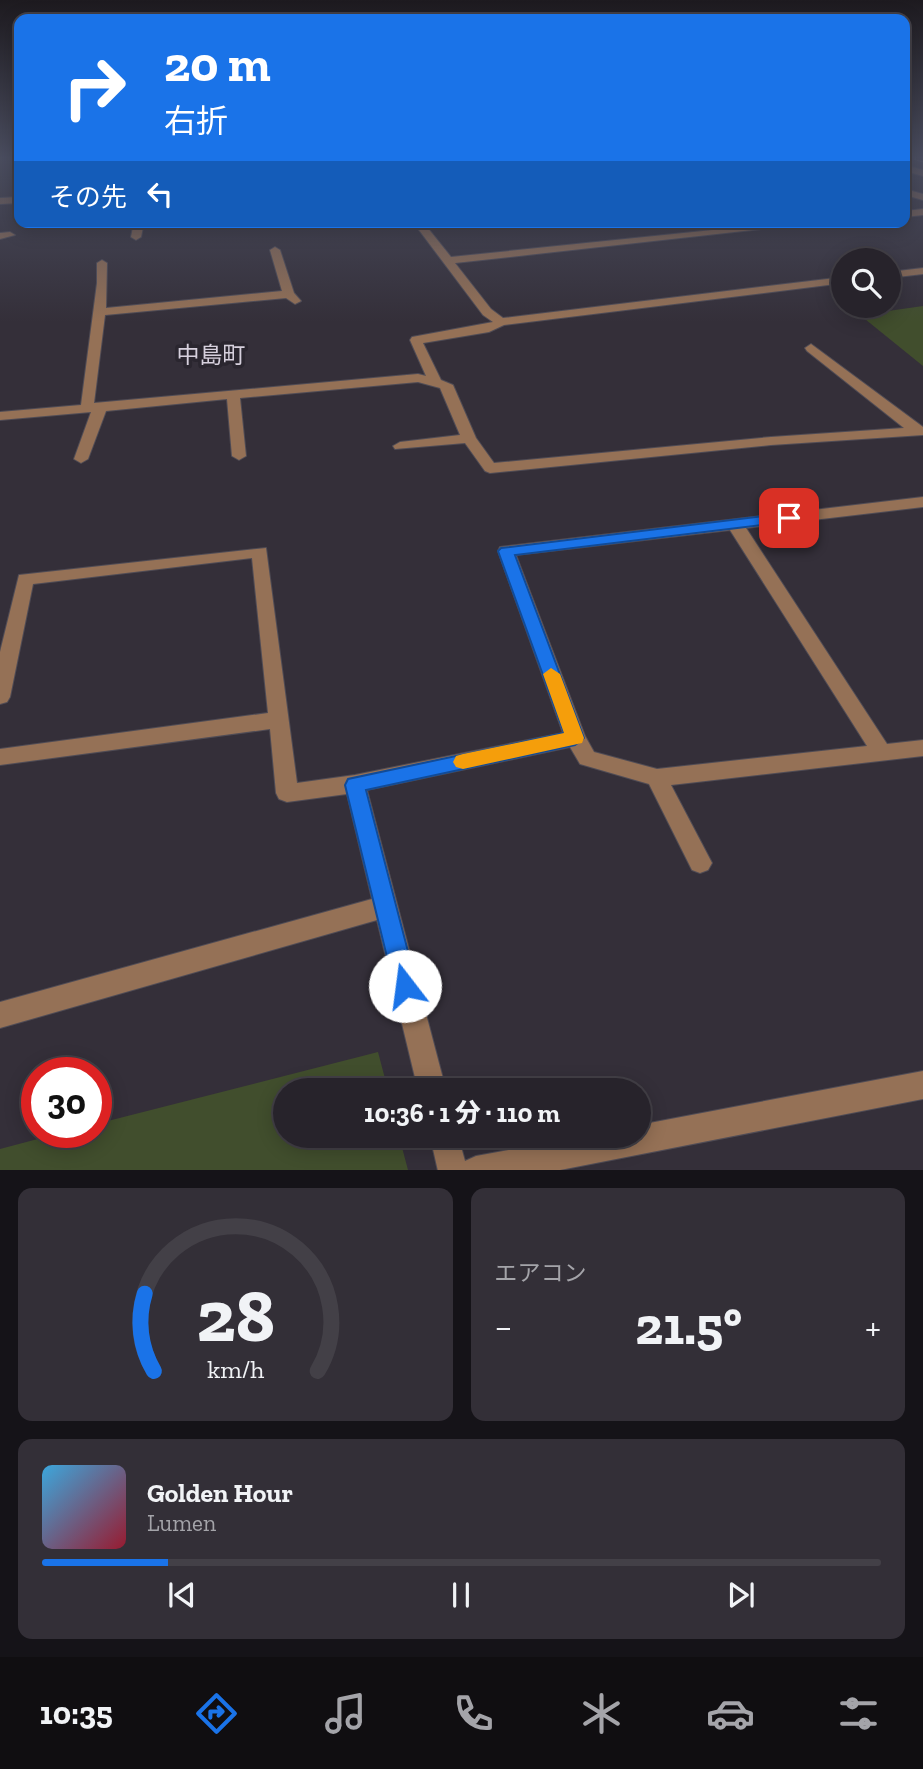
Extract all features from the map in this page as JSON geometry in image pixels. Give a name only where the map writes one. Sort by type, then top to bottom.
[{"type":"street","points":[[136,237],[138,228]]},
{"type":"street","points":[[422,228],[487,312],[501,322]]},
{"type":"street","points":[[446,261],[763,228]]},
{"type":"street","points":[[99,312],[292,297],[275,250]]},
{"type":"street","points":[[81,459],[94,407],[102,263]]},
{"type":"street","points":[[901,274],[923,271]]},
{"type":"street","points":[[435,382],[416,340],[489,328],[501,322],[831,283]]},
{"type":"street","points":[[811,348],[919,430]]},
{"type":"street","points":[[0,416],[418,378],[446,385],[468,438],[490,468],[919,430]]},
{"type":"street","points":[[233,396],[239,456]]},
{"type":"street","points":[[400,446],[468,438]]},
{"type":"street","points":[[923,502],[506,551],[575,738],[587,758],[657,778],[923,748]]},
{"type":"street","points":[[735,524],[882,753]]},
{"type":"street","points":[[0,697],[25,579],[260,552],[287,793],[355,785],[575,738]]},
{"type":"street","points":[[0,757],[277,720]]},
{"type":"street","points":[[657,778],[700,863]]},
{"type":"street","points":[[355,785],[429,1078]]},
{"type":"street","points":[[0,1015],[384,907]]},
{"type":"street","points":[[481,1170],[923,1085]]},
{"type":"street","points":[[447,1148],[453,1170]]},
{"type":"green space","points":[[923,306],[923,366],[864,318],[901,318],[901,309]]},
{"type":"green space","points":[[378,1052],[385,1078],[276,1078]]},
{"type":"green space","points":[[273,1079],[273,1148],[402,1148],[408,1170],[0,1170],[0,1149],[21,1143],[21,1148],[112,1148],[112,1120]]},
{"type":"slow traffic","points":[[463,762],[575,738],[551,674]]},
{"type":"district","name":"中島町","points":[[211,355]]},
{"type":"route","points":[[405,986],[355,785],[575,738],[506,551],[789,518]]}]
